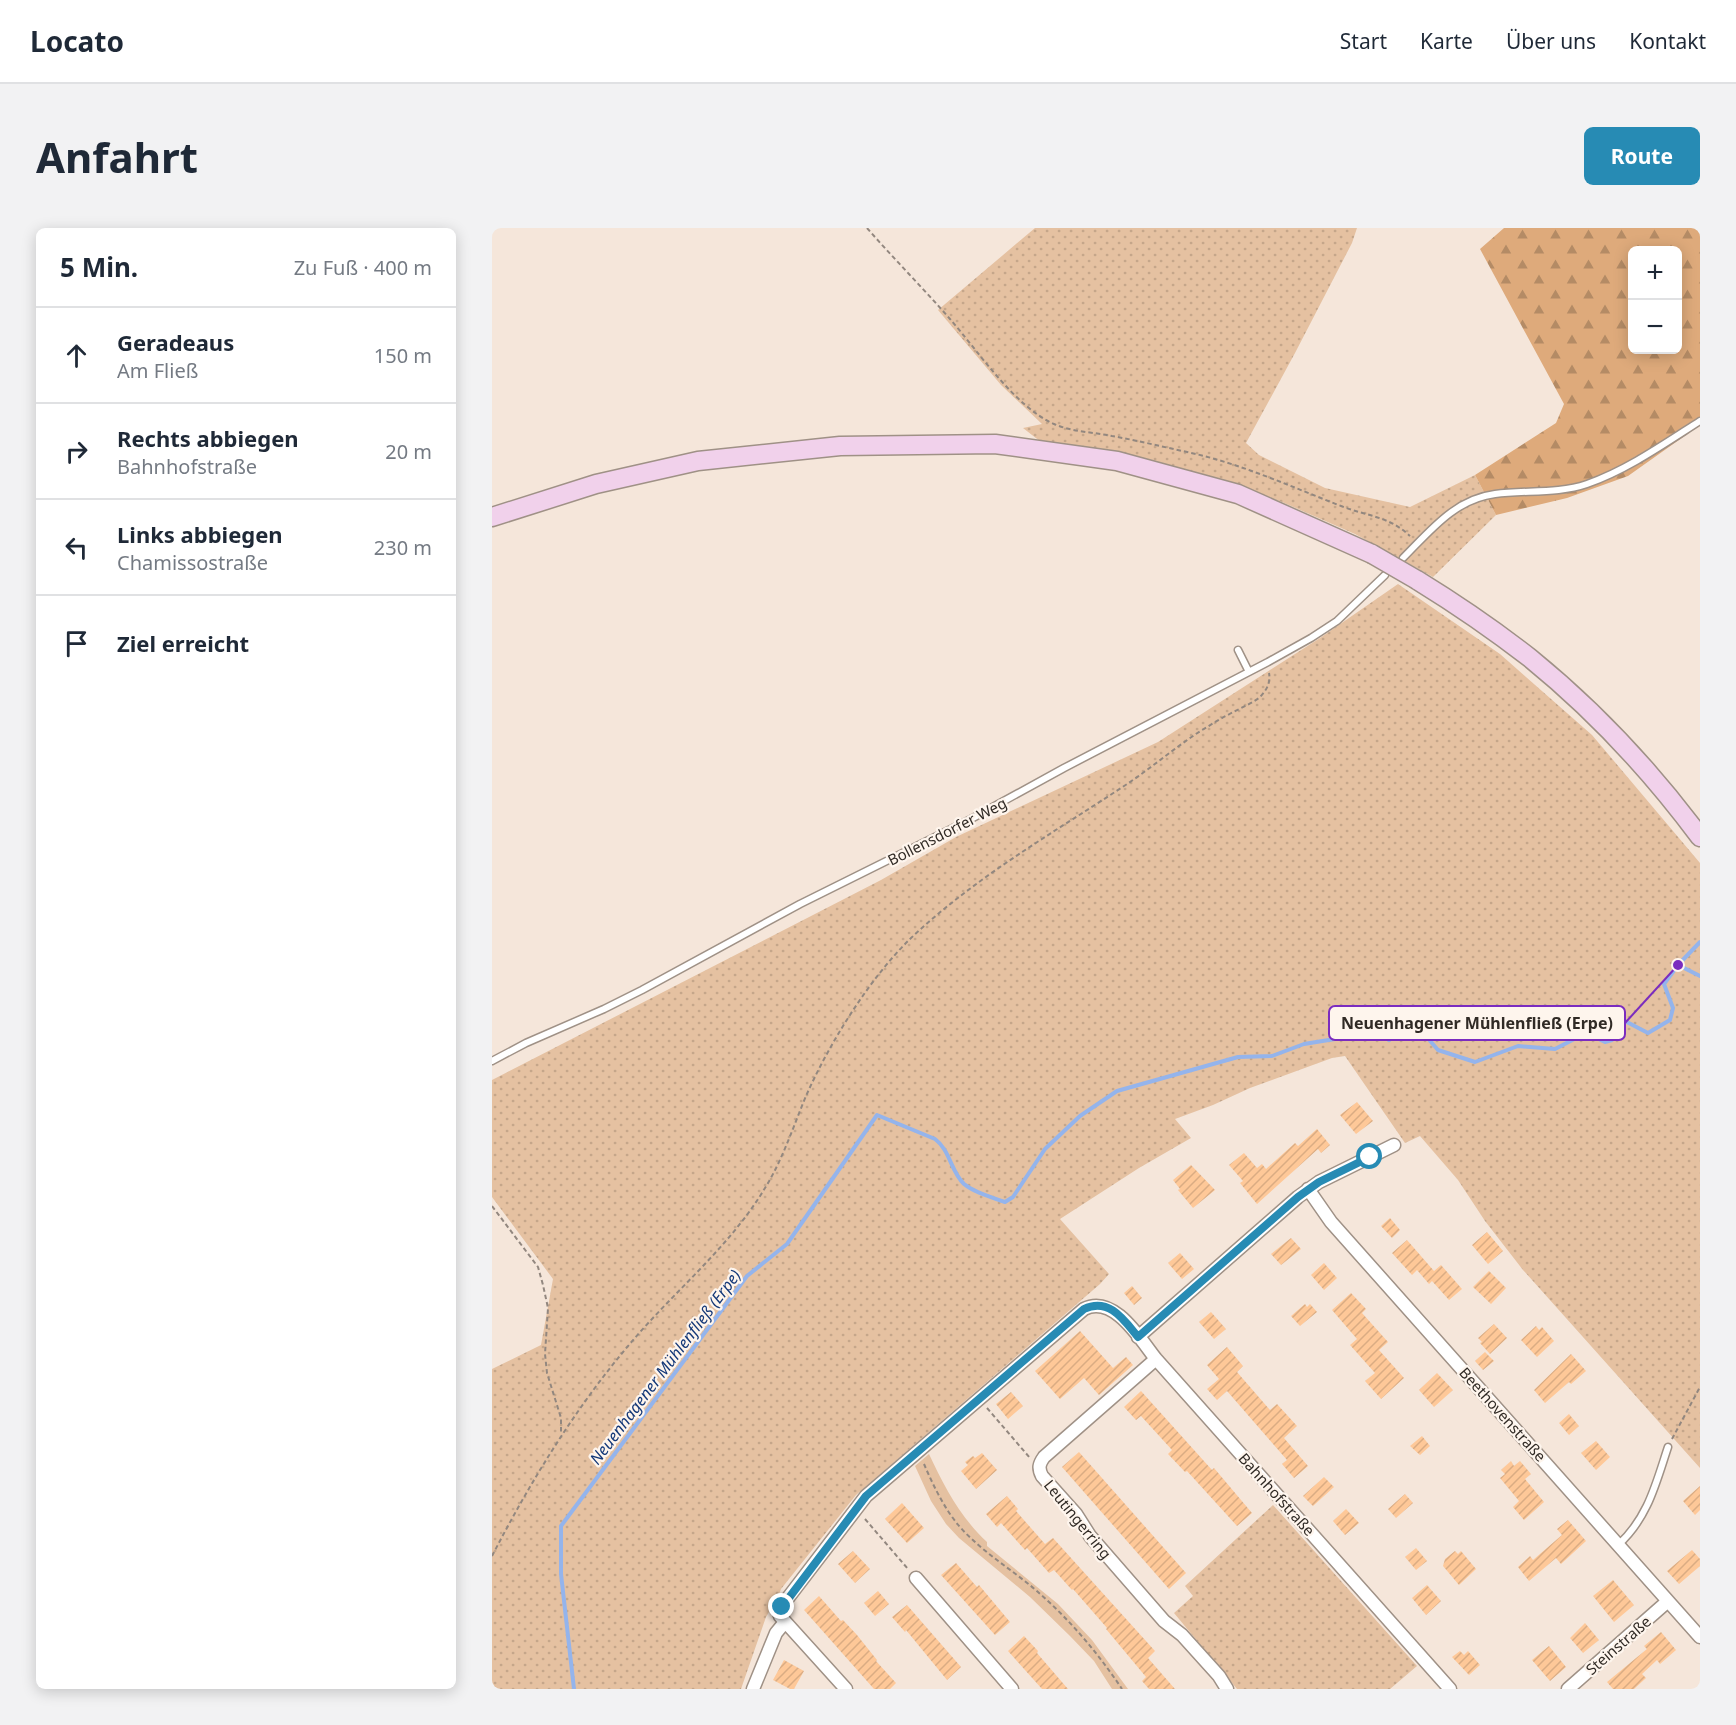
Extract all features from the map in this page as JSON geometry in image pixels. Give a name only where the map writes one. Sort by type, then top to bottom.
[{"type":"main road","points":[[492,517],[596,484],[698,461],[840,447],[995,444],[1117,461],[1238,494],[1371,554],[1417,580],[1499,635],[1574,697],[1641,765],[1700,837]]},
{"type":"street","points":[[1138,1337],[1308,1189],[1394,1145]]},
{"type":"street","name":"Beethovenstraße","points":[[1308,1189],[1331,1222],[1700,1637]]},
{"type":"street","name":"Bahnhofstraße","points":[[980,1399],[1084,1309],[1099,1305],[1117,1312],[1156,1359],[1450,1689]]},
{"type":"street","name":"Leutingerring","points":[[1156,1359],[1044,1457],[1039,1466],[1042,1476],[1076,1514],[1090,1536],[1164,1621],[1182,1635],[1219,1676],[1227,1689]]},
{"type":"street","points":[[846,1689],[782,1619],[779,1612],[866,1496],[980,1399]]},
{"type":"street","points":[[916,1578],[1012,1689]]},
{"type":"street","name":"Steinstraße","points":[[1568,1689],[1668,1601]]},
{"type":"street","points":[[753,1689],[782,1619]]},
{"type":"lane","points":[[1403,558],[1452,510],[1480,497],[1497,493],[1534,492],[1585,485],[1641,458],[1700,421]]},
{"type":"lane","name":"Bollensdorfer Weg","points":[[492,1061],[642,990],[800,904],[970,819],[1268,662],[1337,621],[1385,575]]},
{"type":"lane","points":[[1238,650],[1249,672]]},
{"type":"lane","points":[[1618,1545],[1628,1536],[1643,1515],[1652,1497],[1668,1447]]},
{"type":"path","points":[[867,228],[1020,400],[1053,424],[1071,430],[1118,437],[1234,465],[1343,507],[1391,522],[1418,543]]},
{"type":"path","points":[[492,1556],[508,1524],[585,1399],[634,1338],[727,1239],[765,1188],[808,1093],[844,1026],[885,966],[908,941],[944,909],[1002,865],[1124,787],[1201,731],[1259,698],[1269,684],[1268,662]]},
{"type":"path","points":[[492,1206],[529,1254],[537,1267],[543,1285],[548,1308],[545,1354],[547,1373],[561,1418],[560,1437]]},
{"type":"path","points":[[1668,1447],[1700,1387]]},
{"type":"path","points":[[980,1399],[1039,1466]]},
{"type":"path","points":[[918,1451],[929,1476],[960,1527],[978,1545],[1053,1606],[1099,1657],[1122,1689]]},
{"type":"path","points":[[856,1508],[916,1578]]},
{"type":"shaded area","points":[[1035,228],[1357,228],[1352,243],[1246,443],[1259,455],[1325,488],[1410,507],[1475,475],[1496,515],[1433,577],[1355,534],[1282,502],[1238,486],[1041,442],[1023,428],[1042,424],[1001,385],[938,310]]},
{"type":"shaded area","points":[[1398,584],[1500,654],[1592,735],[1700,863],[1700,1468],[1523,1270],[1485,1221],[1458,1180],[1420,1136],[1405,1143],[1345,1056],[1332,1058],[1175,1119],[1191,1138],[1139,1168],[1060,1219],[1109,1274],[856,1495],[781,1589],[766,1617],[741,1689],[492,1689],[492,1369],[541,1345],[553,1279],[492,1197],[492,1080],[881,880],[956,837],[1158,742],[1320,638]]},
{"type":"shaded area","points":[[929,1454],[953,1501],[987,1542],[987,1546],[1058,1604],[1092,1640],[1128,1689],[1112,1689],[1094,1661],[1070,1636],[1030,1597],[959,1538],[946,1524],[931,1501],[915,1466]]},
{"type":"shaded area","points":[[1273,1505],[1417,1666],[1390,1689],[1237,1689],[1174,1613],[1193,1596],[1185,1586]]},
{"type":"green space","points":[[1504,228],[1700,228],[1700,425],[1628,476],[1567,498],[1496,515],[1475,475],[1556,423],[1564,404],[1480,249]]},
{"type":"building","points":[[1357,1102],[1373,1121],[1356,1134],[1340,1115]]},
{"type":"building","points":[[1317,1129],[1330,1145],[1321,1153],[1318,1149],[1257,1204],[1240,1183],[1243,1181],[1229,1165],[1244,1153],[1257,1168],[1262,1164],[1266,1169],[1295,1143],[1298,1146]]},
{"type":"building","points":[[1191,1165],[1215,1190],[1193,1208],[1173,1180]]},
{"type":"building","points":[[1390,1218],[1400,1230],[1392,1238],[1381,1226]]},
{"type":"building","points":[[1487,1232],[1503,1251],[1488,1264],[1472,1245]]},
{"type":"building","points":[[1291,1238],[1301,1249],[1281,1265],[1271,1254]]},
{"type":"building","points":[[1407,1240],[1434,1271],[1441,1265],[1462,1289],[1449,1300],[1432,1281],[1429,1284],[1417,1270],[1412,1275],[1392,1253]]},
{"type":"building","points":[[1180,1253],[1194,1269],[1182,1279],[1168,1263]]},
{"type":"building","points":[[1324,1263],[1337,1278],[1324,1290],[1311,1275]]},
{"type":"building","points":[[1489,1271],[1506,1288],[1491,1304],[1473,1287]]},
{"type":"building","points":[[1132,1286],[1142,1298],[1134,1305],[1124,1293]]},
{"type":"building","points":[[1351,1293],[1366,1309],[1362,1313],[1388,1342],[1379,1350],[1404,1378],[1381,1399],[1365,1381],[1375,1373],[1350,1345],[1357,1339],[1332,1310]]},
{"type":"building","points":[[1305,1304],[1307,1307],[1310,1304],[1317,1312],[1300,1326],[1291,1316]]},
{"type":"building","points":[[1211,1312],[1226,1329],[1214,1339],[1199,1322]]},
{"type":"building","points":[[1494,1324],[1507,1338],[1490,1354],[1478,1338]]},
{"type":"building","points":[[1536,1326],[1539,1330],[1542,1327],[1554,1341],[1537,1357],[1521,1340]]},
{"type":"building","points":[[1080,1331],[1113,1368],[1126,1357],[1133,1365],[1099,1395],[1084,1378],[1060,1399],[1035,1371]]},
{"type":"building","points":[[1227,1347],[1243,1366],[1237,1372],[1270,1410],[1277,1404],[1297,1426],[1284,1438],[1308,1466],[1294,1478],[1282,1464],[1287,1460],[1227,1391],[1217,1400],[1207,1389],[1219,1379],[1207,1365]]},
{"type":"building","points":[[1485,1352],[1494,1361],[1483,1370],[1475,1361]]},
{"type":"building","points":[[1571,1354],[1586,1371],[1545,1403],[1534,1390]]},
{"type":"building","points":[[1437,1373],[1453,1390],[1434,1407],[1419,1390]]},
{"type":"building","points":[[1141,1391],[1212,1470],[1214,1468],[1252,1513],[1237,1526],[1187,1471],[1185,1472],[1168,1454],[1172,1450],[1141,1416],[1136,1420],[1124,1407]]},
{"type":"building","points":[[1011,1392],[1023,1406],[1008,1419],[996,1404]]},
{"type":"building","points":[[1569,1414],[1579,1426],[1569,1435],[1559,1423]]},
{"type":"building","points":[[1422,1436],[1430,1446],[1420,1455],[1410,1446]]},
{"type":"building","points":[[1596,1441],[1610,1457],[1596,1470],[1581,1453]]},
{"type":"building","points":[[1079,1452],[1186,1573],[1169,1589],[1062,1467]]},
{"type":"building","points":[[982,1453],[997,1470],[976,1489],[961,1471],[968,1465],[965,1462]]},
{"type":"building","points":[[1511,1461],[1514,1466],[1520,1461],[1531,1474],[1525,1479],[1544,1502],[1524,1520],[1513,1507],[1519,1501],[1500,1478],[1505,1474],[1501,1470]]},
{"type":"building","points":[[1324,1477],[1334,1487],[1313,1506],[1303,1496]]},
{"type":"building","points":[[1700,1486],[1700,1510],[1695,1515],[1683,1501]]},
{"type":"building","points":[[1405,1494],[1413,1503],[1396,1518],[1388,1509]]},
{"type":"building","points":[[1007,1496],[1018,1509],[1016,1511],[1045,1544],[1053,1538],[1155,1651],[1148,1658],[1175,1689],[1149,1689],[1142,1681],[1146,1677],[1073,1589],[1054,1570],[1049,1573],[1001,1523],[997,1527],[986,1514]]},
{"type":"building","points":[[902,1503],[924,1528],[907,1543],[885,1519]]},
{"type":"building","points":[[1346,1509],[1359,1523],[1345,1535],[1333,1521]]},
{"type":"building","points":[[1568,1520],[1586,1541],[1561,1564],[1556,1558],[1529,1581],[1518,1567],[1530,1556],[1533,1560],[1562,1535],[1557,1529]]},
{"type":"building","points":[[1416,1548],[1427,1561],[1416,1570],[1405,1557]]},
{"type":"building","points":[[1692,1550],[1700,1559],[1700,1566],[1679,1584],[1667,1571]]},
{"type":"building","points":[[853,1551],[870,1569],[855,1583],[838,1564]]},
{"type":"building","points":[[1455,1551],[1458,1554],[1461,1551],[1476,1569],[1459,1585],[1443,1566],[1445,1559]]},
{"type":"building","points":[[956,1563],[977,1587],[979,1585],[1010,1622],[995,1635],[941,1575]]},
{"type":"building","points":[[1613,1580],[1634,1605],[1614,1622],[1593,1596]]},
{"type":"building","points":[[1427,1585],[1441,1601],[1426,1615],[1412,1598]]},
{"type":"building","points":[[878,1591],[889,1604],[875,1616],[864,1603]]},
{"type":"building","points":[[819,1596],[857,1635],[896,1683],[890,1689],[874,1689],[804,1610]]},
{"type":"building","points":[[907,1605],[961,1667],[947,1680],[906,1630],[905,1632],[892,1617]]},
{"type":"building","points":[[1585,1623],[1599,1640],[1583,1653],[1570,1638]]},
{"type":"building","points":[[1661,1632],[1676,1650],[1660,1664],[1657,1660],[1642,1674],[1646,1678],[1634,1689],[1613,1689],[1607,1682],[1647,1649],[1644,1646]]},
{"type":"building","points":[[1024,1636],[1068,1689],[1042,1689],[1008,1651]]},
{"type":"building","points":[[1549,1646],[1566,1667],[1550,1681],[1532,1660]]},
{"type":"building","points":[[1460,1651],[1464,1655],[1468,1651],[1480,1665],[1469,1675],[1452,1657]]},
{"type":"building","points":[[784,1660],[804,1671],[794,1689],[773,1680]]},
{"type":"waterway","name":"Neuenhagener Mühlenfließ (Erpe)","points":[[1678,965],[1700,942]]},
{"type":"waterway","name":"Neuenhagener Mühlenfließ (Erpe)","points":[[574,1689],[561,1574],[561,1526],[747,1276],[787,1244],[877,1115],[935,1139],[944,1149],[964,1184],[1005,1202],[1013,1197],[1045,1149],[1080,1116],[1117,1091],[1238,1057],[1272,1056],[1304,1044],[1335,1039],[1354,1023],[1363,1023],[1389,1040],[1412,1028],[1425,1035],[1438,1050],[1475,1062],[1518,1046],[1555,1049],[1586,1033],[1605,1042],[1612,1040],[1623,1020],[1648,1033],[1670,1020],[1673,1008],[1664,984],[1678,965],[1700,976]]},
{"type":"place","name":"Neuenhagener Mühlenfließ (Erpe)","points":[[1678,965]]},
{"type":"route","points":[[782,1607],[866,1496],[1084,1309],[1099,1305],[1117,1312],[1138,1337],[1308,1189],[1370,1157]]}]
